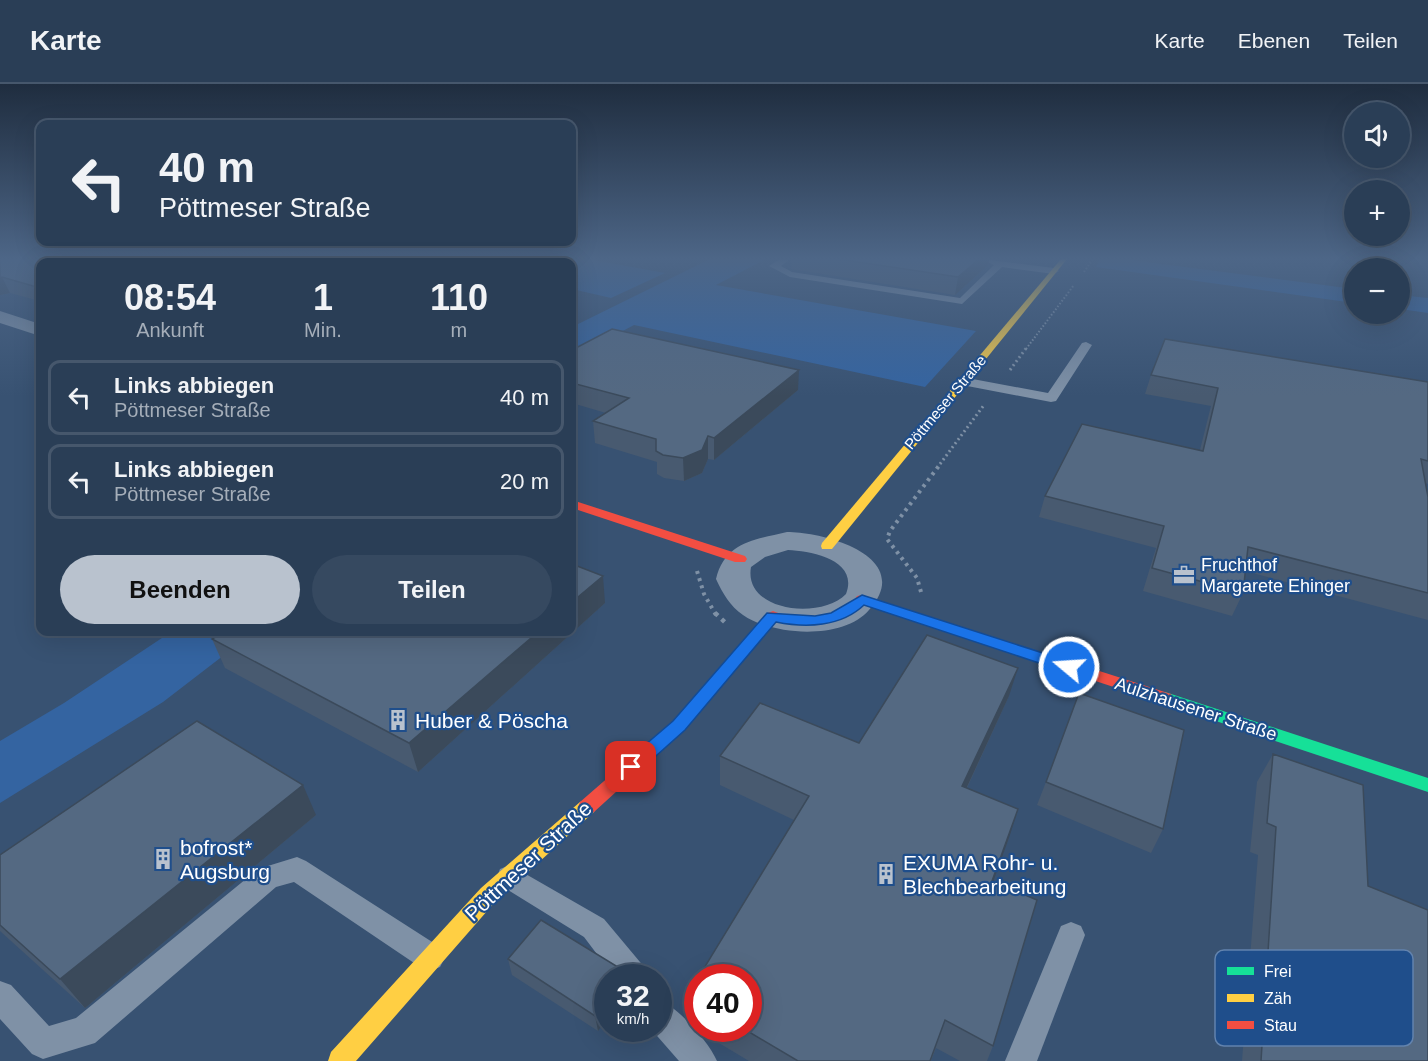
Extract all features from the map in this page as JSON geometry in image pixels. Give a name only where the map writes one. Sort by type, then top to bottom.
[{"type":"street","name":"Pöttmeser Straße","points":[[827,546],[1026,305]]},
{"type":"street","points":[[0,317],[36,329]]},
{"type":"street","points":[[576,505],[740,559]]},
{"type":"street","points":[[787,541],[827,546],[844,553],[857,563],[865,574],[867,587],[862,599],[851,609],[835,616],[815,620],[794,620],[756,610],[735,590],[732,579],[733,568],[740,559],[760,547],[787,541]]},
{"type":"street","name":"Aulzhausener Straße","points":[[862,599],[1428,784]]},
{"type":"street","name":"Pöttmeser Straße","points":[[340,1061],[488,895],[679,725],[773,616]]},
{"type":"lane","points":[[962,381],[1051,398],[1086,345]]},
{"type":"lane","points":[[0,996],[43,1043],[84,1032],[268,877],[297,869],[431,958]]},
{"type":"lane","points":[[508,876],[594,928],[623,964]]},
{"type":"lane","points":[[1021,1061],[1071,935]]},
{"type":"lane","points":[[672,1029],[701,1061]]},
{"type":"path","points":[[915,617],[922,598],[920,588],[908,564],[887,539],[890,531],[1059,305]]},
{"type":"shaded area","points":[[617,305],[827,305],[976,331],[925,387],[634,325],[576,356],[576,325]]},
{"type":"shaded area","points":[[1410,305],[1428,305],[1428,313],[1410,310]]},
{"type":"shaded area","points":[[165,636],[249,636],[163,702],[0,803],[0,741],[64,703]]},
{"type":"building","points":[[612,329],[799,370],[714,438],[708,436],[702,450],[683,458],[663,455],[656,451],[656,439],[593,421],[629,398],[576,384],[576,348]]},
{"type":"building","points":[[1165,339],[1428,382],[1428,461],[1421,459],[1428,497],[1428,593],[1248,547],[1243,593],[1152,568],[1164,526],[1045,496],[1082,424],[1203,451],[1218,388],[1151,375]]},
{"type":"building","points":[[576,566],[603,576],[576,599]]},
{"type":"building","name":"EXUMA Rohr- u. Blechbearbeitung","points":[[927,635],[1018,668],[962,786],[1018,809],[992,881],[1037,900],[993,1046],[945,1020],[930,1061],[798,1061],[762,1040],[762,964],[707,964],[809,796],[720,756],[760,703],[859,743]]},
{"type":"building","name":"Huber & Pöscha","points":[[217,636],[533,636],[409,743],[212,639]]},
{"type":"building","points":[[1079,693],[1184,730],[1163,829],[1046,782]]},
{"type":"building","name":"bofrost* Augsburg","points":[[197,721],[303,785],[60,979],[0,925],[0,855]]},
{"type":"building","points":[[1273,754],[1363,785],[1368,886],[1428,910],[1428,1061],[1261,1061],[1262,1046],[1413,1046],[1413,950],[1268,950],[1276,827],[1267,823]]},
{"type":"building","points":[[541,920],[613,964],[594,964],[594,1015],[508,959]]},
{"type":"traffic: fast","points":[[1165,698],[1428,785]]},
{"type":"traffic: slow","points":[[827,546],[1026,305]]},
{"type":"traffic: slow","points":[[340,1061],[488,895],[587,807]]},
{"type":"traffic: jam","points":[[576,505],[740,559]]},
{"type":"traffic: jam","points":[[862,599],[1165,698]]},
{"type":"traffic: jam","points":[[587,807],[679,725],[773,616]]},
{"type":"place","name":"Fruchthof Margarete Ehinger","points":[[1184,575]]},
{"type":"place","name":"Huber & Pöscha","points":[[398,720]]},
{"type":"place","name":"bofrost* Augsburg","points":[[163,859]]},
{"type":"place","name":"EXUMA Rohr- u. Blechbearbeitung","points":[[886,874]]},
{"type":"route","points":[[631,767],[679,725],[773,616],[794,620],[815,620],[835,616],[851,609],[862,599],[1069,667]]}]
